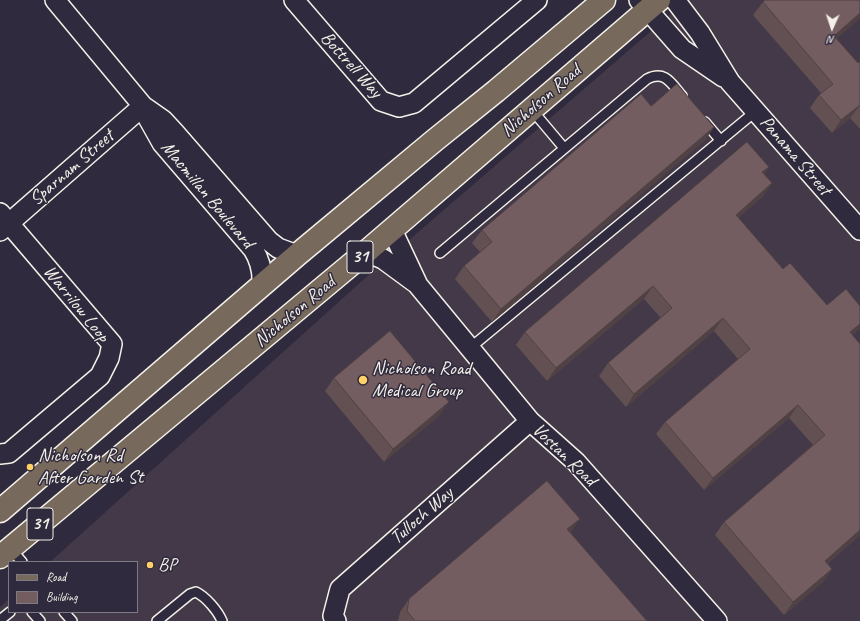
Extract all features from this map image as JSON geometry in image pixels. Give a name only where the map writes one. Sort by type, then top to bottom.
[{"type":"main road","name":"Nicholson Road","points":[[0,510],[297,255],[604,0]]},
{"type":"main road","name":"Nicholson Road","points":[[11,555],[532,109],[649,3]]},
{"type":"street","name":"Macmillan Boulevard","points":[[55,0],[143,106],[163,120],[269,241],[278,248],[297,255]]},
{"type":"street","name":"Bottrell Way","points":[[294,0],[381,101],[398,106],[414,103],[537,0]]},
{"type":"street","name":"Panama Street","points":[[675,0],[700,33],[730,82],[860,230]]},
{"type":"street","name":"Panama Street","points":[[649,3],[682,48],[730,82]]},
{"type":"street","name":"Macmillan Boulevard","points":[[143,106],[162,142],[253,248],[261,265],[262,286]]},
{"type":"street","name":"Sparnam Street","points":[[3,222],[143,106]]},
{"type":"street","name":"Warrilow Loop","points":[[0,454],[9,453],[100,376],[109,358],[112,344],[3,222]]},
{"type":"street","name":"Vostan Road","points":[[392,230],[417,284]]},
{"type":"street","name":"Vostan Road","points":[[366,252],[383,259],[417,284],[530,421],[576,462],[717,621]]},
{"type":"street","name":"Tulloch Way","points":[[336,621],[333,616],[340,589],[530,421]]},
{"type":"lane","points":[[440,253],[647,79],[655,75],[669,80],[690,104]]},
{"type":"lane","points":[[532,109],[564,148]]},
{"type":"lane","points":[[470,348],[756,111]]},
{"type":"lane","points":[[700,117],[720,141]]},
{"type":"lane","points":[[157,621],[190,594],[196,592],[202,595],[220,616],[222,621]]},
{"type":"lane","points":[[0,620],[9,613]]},
{"type":"lane","points":[[33,613],[40,621]]},
{"type":"lane","points":[[65,613],[72,621]]},
{"type":"shaded area","points":[[687,0],[860,0],[860,621],[0,621],[0,607],[8,600],[8,613],[138,613],[138,561],[51,561],[373,271]]},
{"type":"building","points":[[765,0],[860,0],[860,13],[834,36],[858,63],[860,61],[860,105],[841,120],[819,95],[833,84],[763,2]]},
{"type":"building","points":[[677,84],[714,127],[501,309],[464,266],[492,242],[482,230],[641,94],[651,106]]},
{"type":"building","points":[[747,142],[769,167],[762,172],[772,183],[736,215],[783,269],[790,263],[827,305],[846,289],[860,306],[860,324],[850,332],[860,344],[860,530],[825,561],[832,569],[793,602],[724,522],[825,435],[798,405],[713,478],[665,422],[750,349],[723,318],[634,394],[608,363],[672,308],[653,286],[556,368],[525,332]]},
{"type":"building","points":[[390,331],[449,402],[393,449],[334,378]]},
{"type":"building","points":[[547,481],[580,519],[567,529],[647,621],[415,621],[407,611],[409,599]]},
{"type":"place","name":"Nicholson Road Medical Group","points":[[363,380]]},
{"type":"place","name":"Nicholson Rd After Garden St","points":[[30,467]]},
{"type":"place","name":"BP","points":[[150,565]]}]
